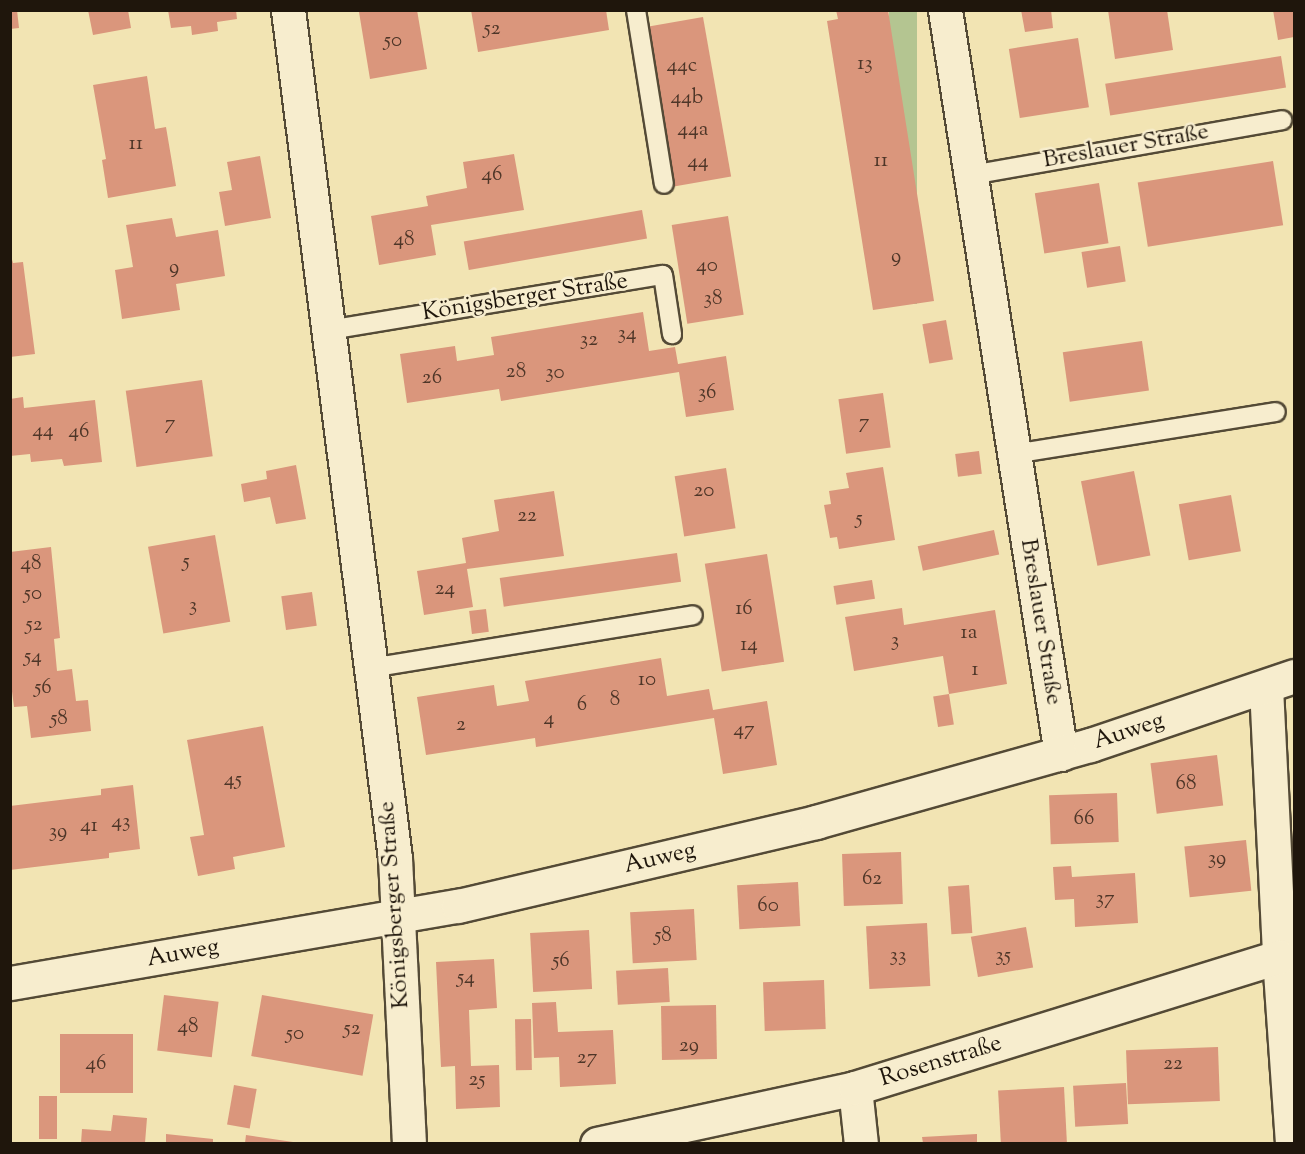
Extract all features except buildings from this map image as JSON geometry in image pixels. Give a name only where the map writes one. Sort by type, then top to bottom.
[{"type":"street","name":"Königsberger Straße","points":[[288,10],[400,916],[409,1143]]},
{"type":"street","name":"Breslauer Straße","points":[[945,10],[1061,754]]},
{"type":"street","name":"Auweg","points":[[10,983],[458,906],[816,822],[1061,754],[1280,682]]},
{"type":"street","points":[[1280,682],[1279,957],[1292,1143]]},
{"type":"street","name":"Rosenstraße","points":[[597,1143],[855,1088],[1279,957]]},
{"type":"street","points":[[855,1088],[861,1143]]},
{"type":"lane","points":[[636,10],[664,184]]},
{"type":"lane","name":"Breslauer Straße","points":[[970,175],[1282,120]]},
{"type":"lane","name":"Königsberger Straße","points":[[329,330],[663,275],[672,334]]},
{"type":"lane","points":[[1014,454],[1276,412]]},
{"type":"lane","points":[[371,668],[693,615]]},
{"type":"green space","points":[[889,11],[917,11],[917,304],[889,304]]}]
